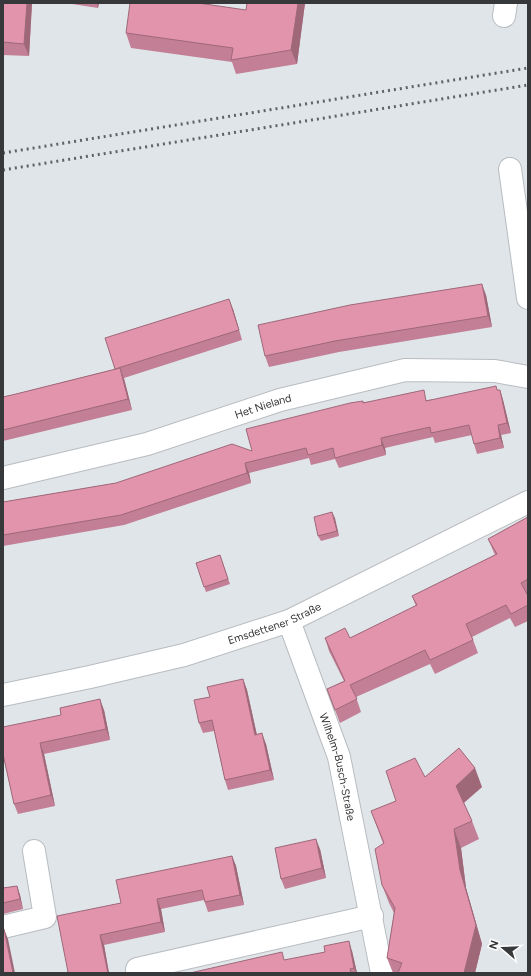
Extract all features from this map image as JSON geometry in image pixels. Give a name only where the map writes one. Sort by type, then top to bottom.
[{"type":"street","points":[[510,169],[528,298]]},
{"type":"street","name":"Het Nieland","points":[[3,478],[147,444],[280,400],[405,370],[495,371],[528,377]]},
{"type":"street","name":"Emsdettener Straße","points":[[3,695],[184,655],[289,621],[528,502]]},
{"type":"street","name":"Wilhelm-Busch-Straße","points":[[289,621],[339,757],[372,916],[382,973]]},
{"type":"street","points":[[3,927],[45,918],[34,851]]},
{"type":"street","points":[[137,973],[137,969],[372,916]]},
{"type":"building","points":[[3,3],[27,3],[24,44],[3,42]]},
{"type":"building","points":[[130,3],[198,3],[246,10],[247,3],[298,3],[291,50],[231,60],[233,48],[126,33]]},
{"type":"building","points":[[482,284],[488,316],[335,341],[265,356],[258,325],[350,305]]},
{"type":"building","points":[[229,299],[239,330],[115,369],[105,338]]},
{"type":"building","points":[[120,368],[128,399],[3,430],[3,397]]},
{"type":"building","points":[[496,386],[497,390],[500,390],[507,423],[498,425],[500,438],[474,444],[469,425],[431,433],[430,427],[381,438],[382,445],[335,458],[333,448],[308,455],[306,448],[245,463],[247,473],[121,515],[3,535],[3,502],[116,483],[232,444],[252,451],[246,429],[350,403],[363,401],[363,403],[424,390],[426,401]]},
{"type":"building","points":[[332,512],[337,531],[318,536],[314,517]]},
{"type":"building","points":[[528,517],[528,579],[521,583],[528,596],[528,605],[511,614],[506,605],[466,624],[473,640],[430,660],[425,650],[350,685],[357,699],[335,710],[327,689],[345,681],[325,638],[345,628],[350,638],[417,605],[412,596],[497,554],[488,539]]},
{"type":"building","points":[[220,555],[228,579],[204,587],[196,563]]},
{"type":"building","points":[[243,679],[255,735],[262,733],[270,770],[225,780],[212,720],[199,723],[194,700],[210,697],[207,687]]},
{"type":"building","points":[[100,699],[106,729],[40,743],[51,795],[14,804],[3,754],[3,727],[61,715],[60,708]]},
{"type":"building","points":[[459,748],[475,768],[456,786],[472,821],[454,829],[460,870],[476,925],[464,973],[398,973],[402,963],[387,958],[395,908],[382,885],[375,849],[384,843],[371,811],[396,801],[386,771],[415,758],[425,777]]},
{"type":"building","points":[[316,839],[322,868],[281,879],[275,848]]},
{"type":"building","points":[[232,856],[240,895],[205,902],[202,890],[157,899],[161,922],[100,935],[108,973],[65,973],[68,972],[57,916],[121,903],[116,880]]},
{"type":"building","points":[[17,886],[20,899],[3,903],[3,888]]},
{"type":"building","points":[[4,929],[13,973],[3,973]]},
{"type":"building","points":[[349,941],[354,968],[350,969],[351,973],[190,973],[282,952],[284,960],[325,952],[324,946]]},
{"type":"railway","points":[[3,153],[528,68]]},
{"type":"railway","points":[[3,170],[528,85]]}]
